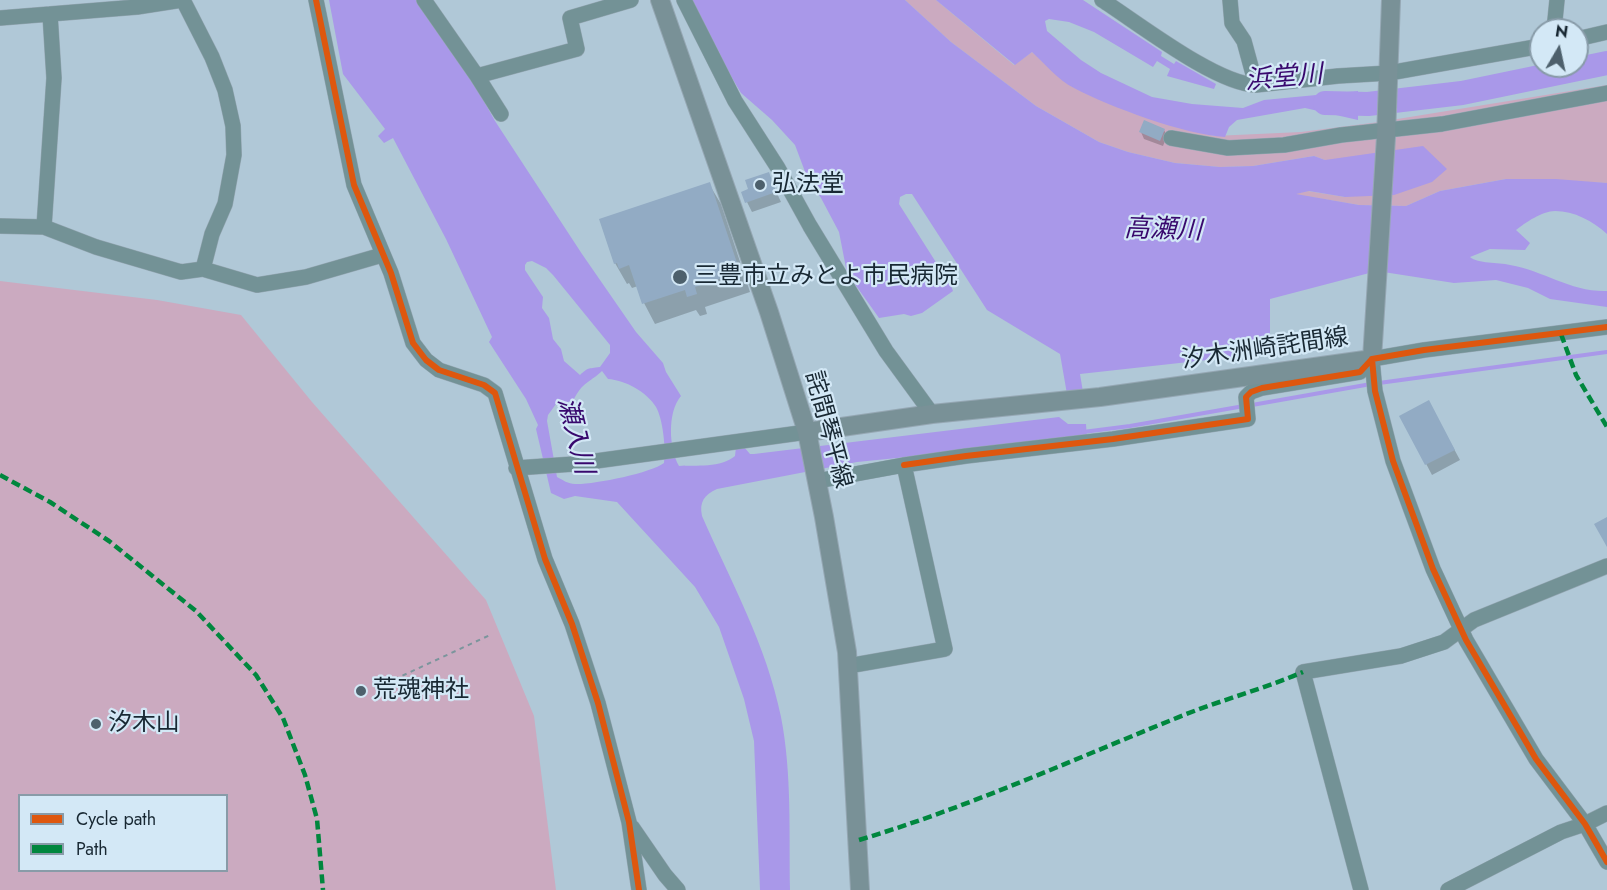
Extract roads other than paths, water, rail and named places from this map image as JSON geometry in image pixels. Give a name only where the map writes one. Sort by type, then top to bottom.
[{"type":"main road","name":"詫間琴平線","points":[[660,0],[765,301],[808,436],[825,517],[848,666],[860,890]]},
{"type":"main road","name":"汐木洲崎詫間線","points":[[808,436],[932,414],[1100,397],[1372,363],[1389,73],[1390,0]]},
{"type":"street","points":[[0,18],[137,7],[182,0],[212,57],[225,90],[233,126],[234,155],[225,204],[212,234],[203,270]]},
{"type":"street","points":[[316,0],[354,184],[391,273],[413,343],[426,360],[439,370],[484,386],[495,393],[545,559],[572,624],[598,703],[629,822],[639,890]]},
{"type":"street","points":[[424,0],[501,114]]},
{"type":"street","points":[[477,76],[577,49],[570,18],[631,0]]},
{"type":"street","points":[[684,0],[735,101],[778,168],[810,226],[886,351],[932,414]]},
{"type":"street","points":[[1102,0],[1210,70],[1246,85],[1389,73],[1529,48]]},
{"type":"street","points":[[1230,0],[1233,23],[1244,41],[1256,85]]},
{"type":"street","points":[[1555,18],[1557,0]]},
{"type":"street","points":[[44,227],[54,78],[50,14]]},
{"type":"street","points":[[1589,36],[1607,32]]},
{"type":"street","points":[[1171,138],[1228,148],[1260,147],[1386,129],[1442,124],[1607,93]]},
{"type":"street","points":[[0,226],[44,227],[96,247],[181,272],[203,270],[225,274],[257,285],[306,277],[382,255]]},
{"type":"street","points":[[816,477],[1248,419],[1245,397],[1262,388],[1360,372],[1372,363],[1424,350],[1607,327]]},
{"type":"street","points":[[1372,363],[1375,391],[1393,461],[1433,569],[1464,635],[1536,759],[1585,824],[1607,862]]},
{"type":"street","points":[[516,468],[574,464],[640,454],[808,436]]},
{"type":"street","points":[[848,666],[945,649],[904,465]]},
{"type":"street","points":[[1361,890],[1303,672],[1401,656],[1444,642],[1464,635],[1474,620],[1607,566]]},
{"type":"street","points":[[1448,890],[1561,832],[1607,813]]},
{"type":"street","points":[[629,822],[678,890]]},
{"type":"water","points":[[329,0],[416,0],[475,85],[495,121],[582,254],[636,332],[663,363],[681,396],[673,411],[671,431],[673,450],[679,466],[708,465],[729,460],[735,456],[736,447],[744,447],[750,454],[754,454],[1059,417],[1068,424],[1086,424],[1087,439],[857,462],[717,489],[704,500],[701,507],[702,516],[767,664],[781,717],[787,760],[790,890],[760,890],[754,741],[744,699],[719,627],[695,587],[617,502],[575,496],[564,499],[551,493],[536,429],[538,425],[526,399],[489,342],[492,337],[446,239],[393,138],[384,143],[378,136],[385,129],[343,74]],"holes":[[[532,261],[546,268],[553,275],[610,345],[610,353],[600,367],[588,369],[580,375],[564,361],[561,349],[553,339],[549,318],[542,308],[543,297],[525,270],[527,262]],[[602,371],[608,379],[635,388],[656,407],[663,434],[664,463],[647,471],[621,478],[594,483],[570,483],[557,477],[547,421],[548,415],[556,404],[573,401],[583,386]]]},
{"type":"water","name":"高瀬川","points":[[692,0],[905,0],[951,42],[1036,106],[1099,142],[1128,152],[1175,163],[1220,167],[1253,166],[1314,156],[1325,160],[1423,146],[1447,169],[1432,182],[1394,195],[1345,197],[1309,191],[1296,194],[1359,205],[1406,206],[1440,191],[1506,179],[1556,179],[1607,183],[1607,234],[1596,225],[1576,215],[1555,211],[1534,218],[1516,230],[1530,243],[1525,250],[1490,249],[1470,257],[1478,261],[1523,268],[1581,288],[1607,291],[1607,307],[1550,299],[1528,288],[1496,280],[1454,283],[1377,271],[1270,299],[1270,353],[1080,374],[1083,392],[1067,394],[1060,354],[987,310],[912,194],[900,197],[899,204],[953,291],[922,313],[879,318],[847,273],[839,232],[807,177],[795,145],[772,120],[741,93]]},
{"type":"water","points":[[936,0],[1083,0],[1162,52],[1161,56],[1174,64],[1176,61],[1216,84],[1214,89],[1167,76],[1170,69],[1157,61],[1153,67],[1094,32],[1069,22],[1049,19],[1045,21],[1047,31],[1081,60],[1101,73],[1152,97],[1192,104],[1243,108],[1264,100],[1358,91],[1358,120],[1305,108],[1237,120],[1229,127],[1225,137],[1170,126],[1107,103],[1068,85],[1032,52],[1015,65]]},
{"type":"waterway","name":"浜堂川","points":[[1325,103],[1368,104],[1462,93],[1607,63]]},
{"type":"waterway","points":[[1379,383],[1607,352]]},
{"type":"waterway","points":[[1252,405],[1371,384]]},
{"type":"waterway","points":[[1083,432],[1244,406]]},
{"type":"place","name":"弘法堂","points":[[760,185]]},
{"type":"place","name":"三豊市立みとよ市民病院","points":[[680,277]]},
{"type":"place","name":"荒魂神社","points":[[361,691]]},
{"type":"place","name":"汐木山","points":[[96,724]]},
{"type":"water label","name":"瀬入川","points":[[574,436]]}]
